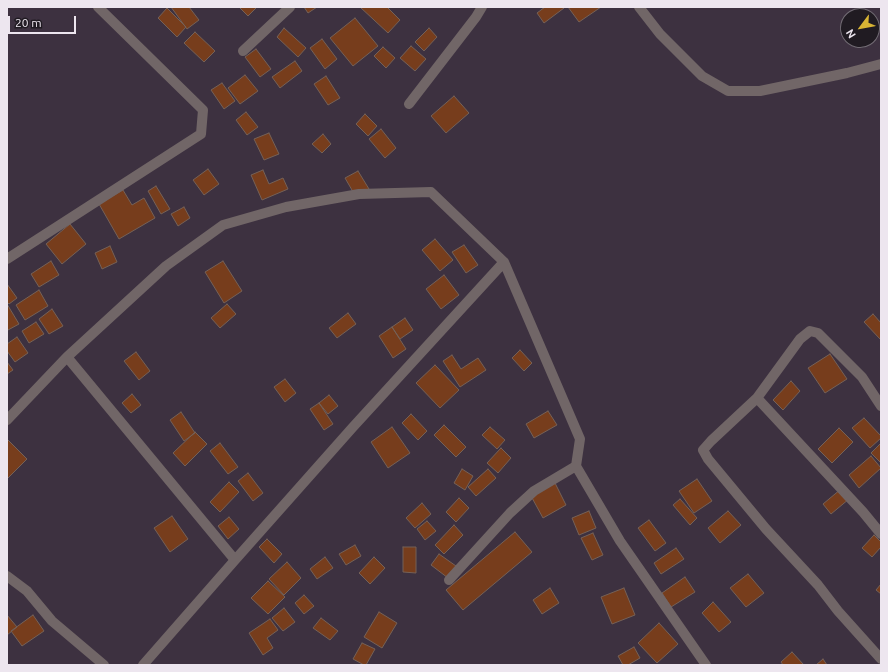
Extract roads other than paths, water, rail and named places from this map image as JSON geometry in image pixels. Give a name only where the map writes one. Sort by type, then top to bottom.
[{"type":"street","points":[[7,259],[201,134],[203,110],[98,7]]},
{"type":"street","points":[[243,51],[290,7]]},
{"type":"street","points":[[409,104],[476,17],[482,7]]},
{"type":"street","points":[[639,7],[660,34],[702,76],[728,91],[760,91],[847,73],[881,64]]},
{"type":"street","points":[[7,420],[67,357],[166,266],[223,225],[286,208],[359,194],[431,192],[504,262],[580,439],[576,466],[620,541],[706,665]]},
{"type":"street","points":[[143,665],[353,427],[504,262]]},
{"type":"street","points":[[881,406],[862,377],[818,332],[810,331],[800,338],[757,398],[703,450],[708,459],[766,529],[818,585],[838,611],[881,659]]},
{"type":"street","points":[[67,357],[235,560]]},
{"type":"street","points":[[757,398],[863,512],[881,534]]},
{"type":"street","points":[[449,580],[510,513],[534,491],[576,466]]},
{"type":"street","points":[[8,578],[27,591],[52,621],[104,665]]}]
